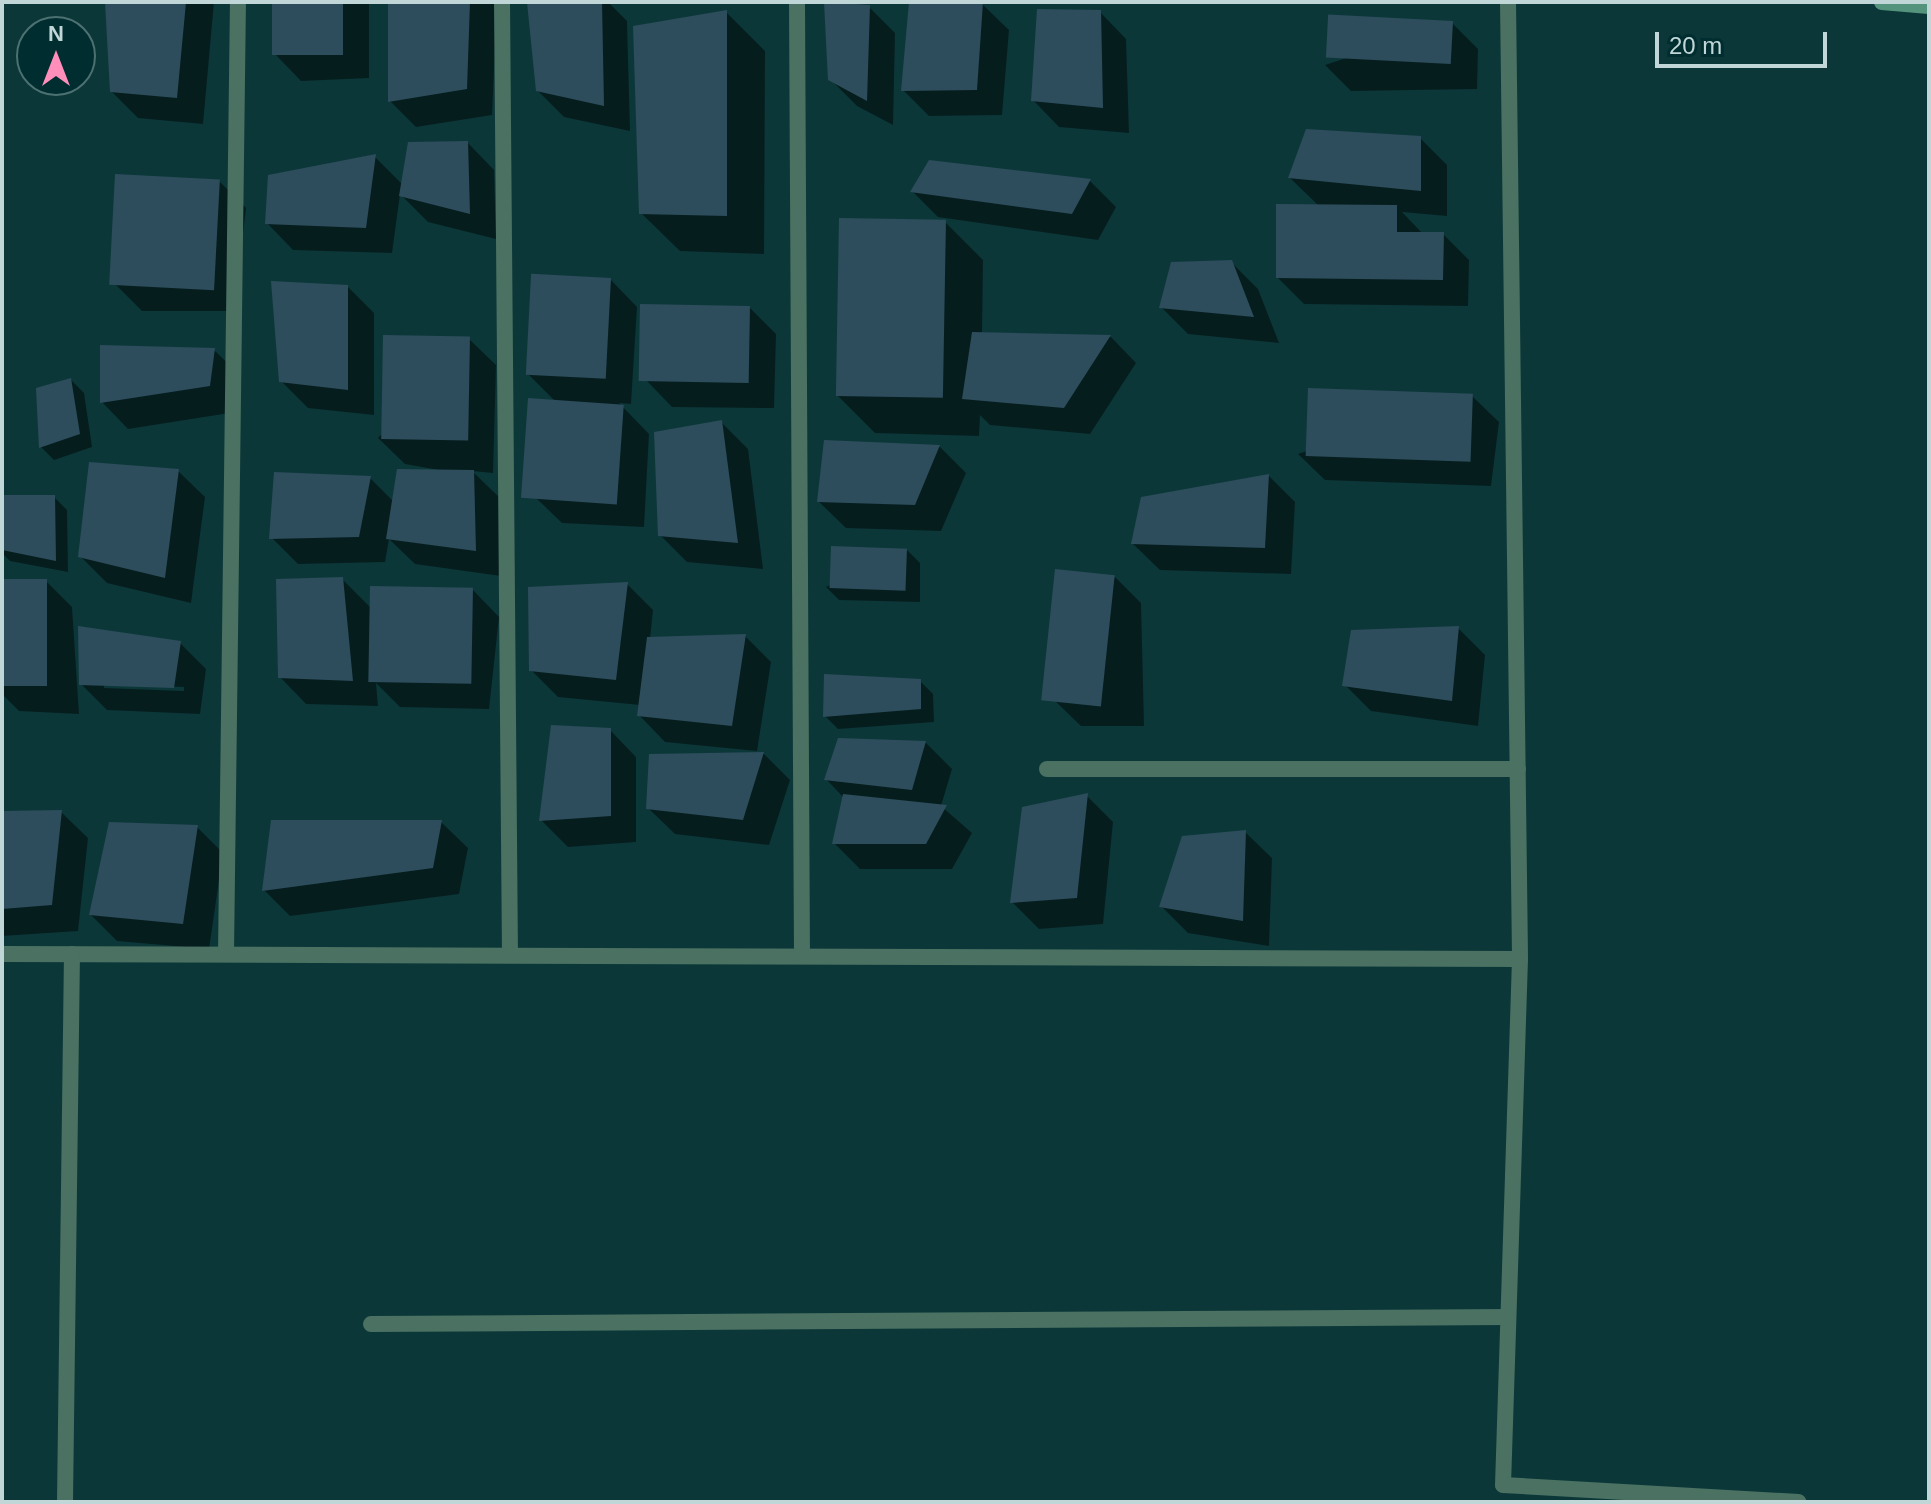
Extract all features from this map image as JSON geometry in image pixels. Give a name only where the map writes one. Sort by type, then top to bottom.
[{"type":"main road","points":[[1882,2],[1929,6]]},
{"type":"street","points":[[226,954],[238,2]]},
{"type":"street","points":[[502,2],[510,955]]},
{"type":"street","points":[[797,2],[802,956]]},
{"type":"street","points":[[1503,1502],[1520,959],[1508,2]]},
{"type":"street","points":[[1047,769],[1518,769]]},
{"type":"street","points":[[2,954],[1520,959]]},
{"type":"street","points":[[65,1502],[72,954]]},
{"type":"street","points":[[371,1324],[1508,1317]]},
{"type":"street","points":[[1503,1485],[1799,1502]]},
{"type":"building","points":[[105,2],[186,2],[177,98],[110,92]]},
{"type":"building","points":[[272,2],[343,2],[343,55],[272,55]]},
{"type":"building","points":[[388,2],[470,2],[467,89],[388,102]]},
{"type":"building","points":[[527,2],[602,2],[604,106],[536,91]]},
{"type":"building","points":[[824,2],[870,5],[867,101],[828,80]]},
{"type":"building","points":[[909,2],[983,2],[977,90],[901,91]]},
{"type":"building","points":[[1037,9],[1101,10],[1103,108],[1031,101]]},
{"type":"building","points":[[727,10],[727,216],[639,214],[633,26]]},
{"type":"building","points":[[1328,14],[1453,21],[1451,64],[1326,57]]},
{"type":"building","points":[[1306,129],[1421,136],[1421,191],[1288,178]]},
{"type":"building","points":[[468,141],[470,214],[399,196],[408,142]]},
{"type":"building","points":[[376,154],[366,228],[265,224],[268,175]]},
{"type":"building","points":[[929,160],[1091,179],[1072,214],[910,192]]},
{"type":"building","points":[[115,174],[220,179],[214,290],[109,285]]},
{"type":"building","points":[[1276,204],[1397,205],[1397,232],[1444,232],[1443,280],[1276,278]]},
{"type":"building","points":[[839,218],[946,220],[943,398],[836,396]]},
{"type":"building","points":[[1232,260],[1254,317],[1159,308],[1171,262]]},
{"type":"building","points":[[531,274],[611,278],[606,379],[526,375]]},
{"type":"building","points":[[271,281],[348,285],[348,390],[279,382]]},
{"type":"building","points":[[640,304],[750,306],[749,383],[639,381]]},
{"type":"building","points":[[972,332],[1111,335],[1064,408],[962,399]]},
{"type":"building","points":[[383,335],[470,337],[468,441],[381,439]]},
{"type":"building","points":[[100,345],[215,348],[210,386],[100,403]]},
{"type":"building","points":[[71,378],[80,434],[39,448],[36,388]]},
{"type":"building","points":[[1308,388],[1473,394],[1471,462],[1306,456]]},
{"type":"building","points":[[528,398],[624,405],[617,504],[521,498]]},
{"type":"building","points":[[722,420],[738,543],[658,536],[654,432]]},
{"type":"building","points":[[824,440],[940,445],[915,505],[817,502]]},
{"type":"building","points":[[89,462],[179,469],[165,578],[78,557]]},
{"type":"building","points":[[397,469],[474,470],[476,551],[386,539]]},
{"type":"building","points":[[274,472],[371,476],[359,537],[269,539]]},
{"type":"building","points":[[1269,474],[1265,548],[1131,544],[1141,497]]},
{"type":"building","points":[[2,495],[55,495],[56,561],[2,550]]},
{"type":"building","points":[[831,546],[907,549],[905,591],[830,588]]},
{"type":"building","points":[[1055,569],[1115,575],[1101,707],[1041,700]]},
{"type":"building","points":[[343,577],[353,681],[278,678],[276,579]]},
{"type":"building","points":[[2,579],[47,579],[47,686],[2,686]]},
{"type":"building","points":[[628,582],[616,680],[529,671],[528,587]]},
{"type":"building","points":[[370,586],[473,588],[471,684],[368,682]]},
{"type":"building","points":[[78,626],[181,641],[174,688],[79,685]]},
{"type":"building","points":[[1459,626],[1452,701],[1342,686],[1351,630]]},
{"type":"building","points":[[746,634],[732,726],[637,716],[647,637]]},
{"type":"building","points":[[824,674],[921,679],[921,709],[823,717]]},
{"type":"building","points":[[551,725],[611,728],[611,816],[539,821]]},
{"type":"building","points":[[838,738],[926,741],[912,790],[824,780]]},
{"type":"building","points":[[764,752],[743,820],[646,809],[649,754]]},
{"type":"building","points":[[1088,793],[1077,898],[1010,903],[1022,807]]},
{"type":"building","points":[[843,794],[947,805],[926,844],[832,844]]},
{"type":"building","points":[[62,810],[52,905],[2,909],[2,811]]},
{"type":"building","points":[[271,820],[442,820],[433,868],[262,891]]},
{"type":"building","points":[[109,822],[198,825],[183,924],[89,915]]},
{"type":"building","points":[[1246,830],[1243,921],[1159,907],[1182,836]]}]
